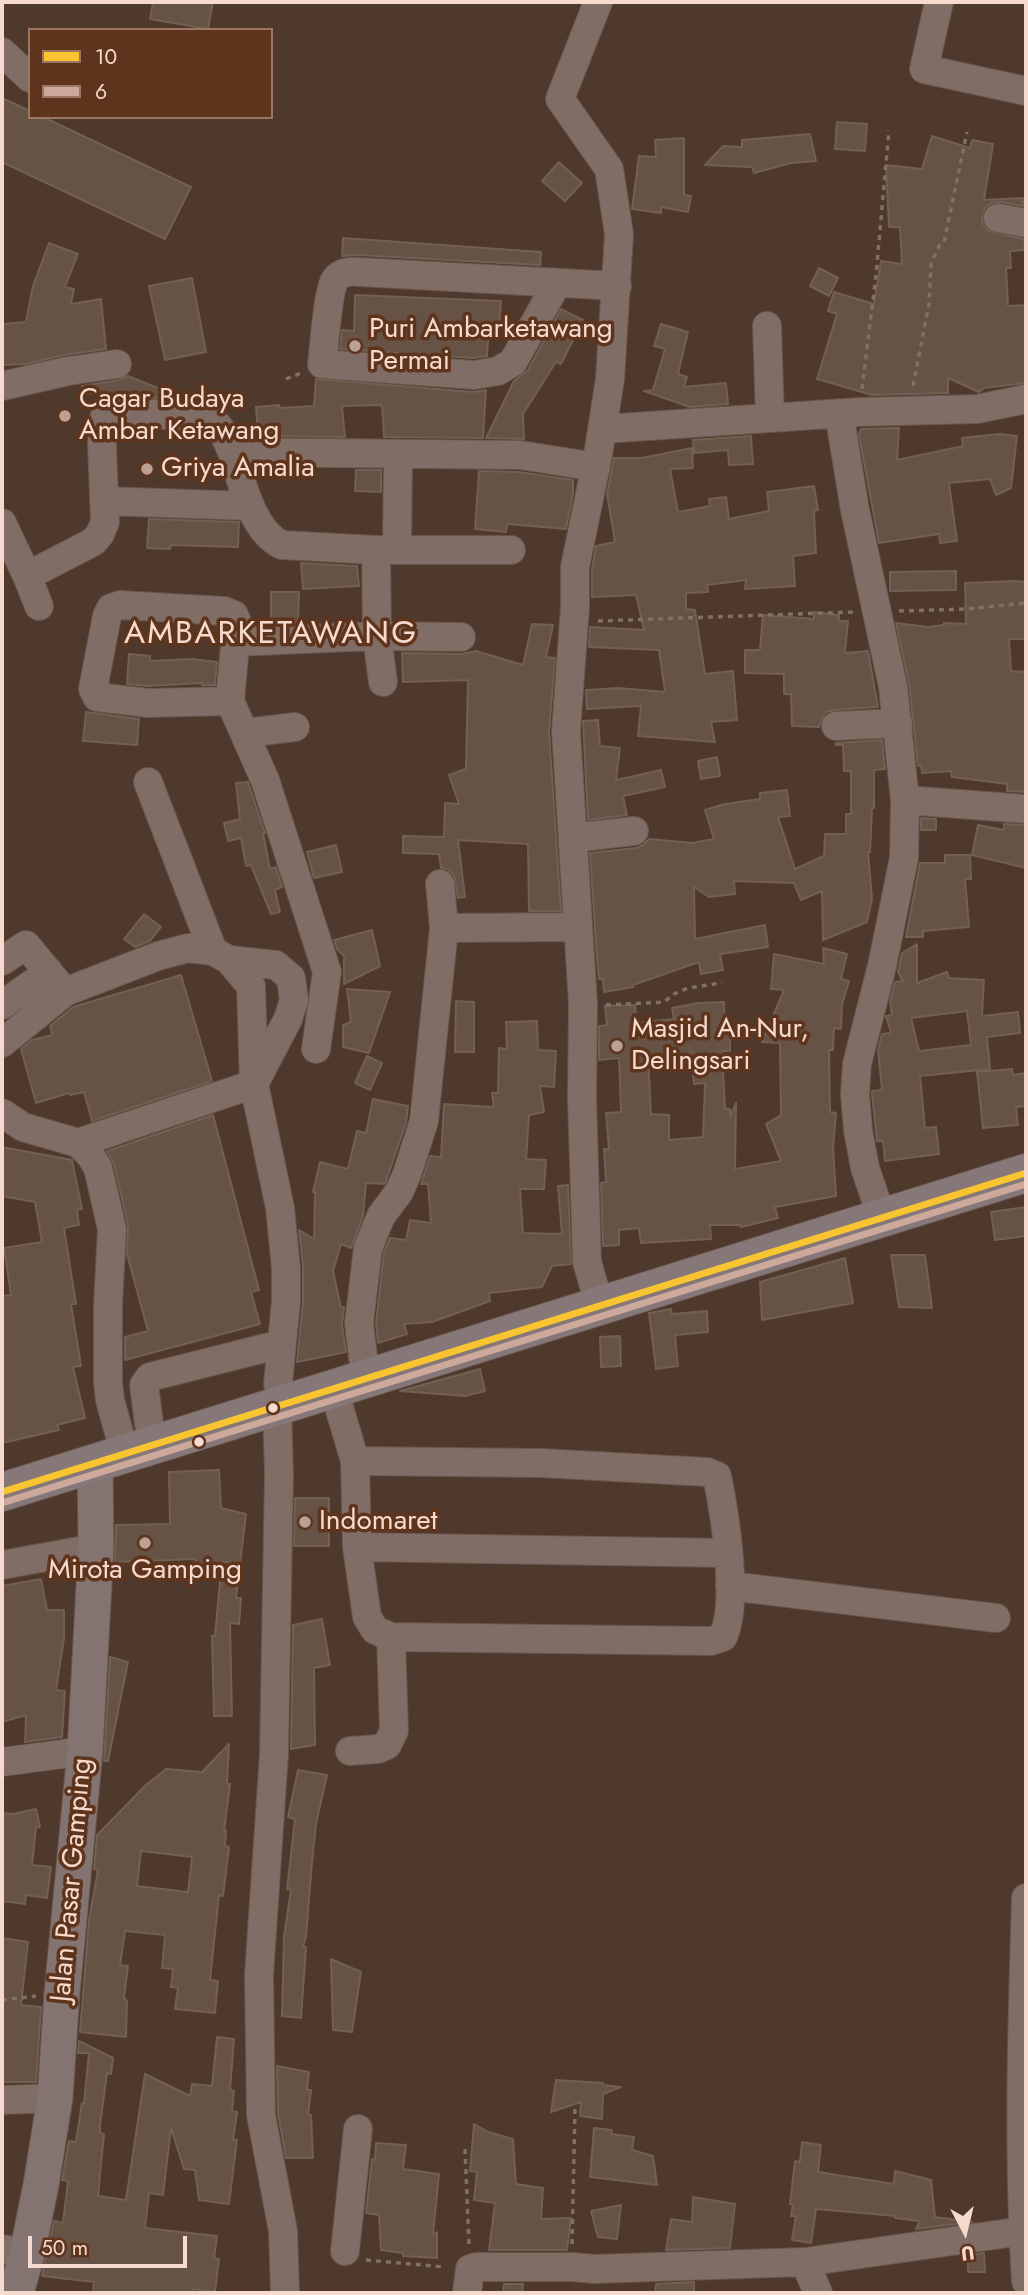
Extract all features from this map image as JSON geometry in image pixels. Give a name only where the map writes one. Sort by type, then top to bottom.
[{"type":"highway","points":[[2,1469],[134,1428],[277,1395],[333,1387],[878,1207],[1026,1150]]},
{"type":"highway","points":[[2,1492],[95,1463],[277,1395],[363,1358],[594,1286],[878,1207],[1026,1173]]},
{"type":"main road","name":"Jalan Pasar Gamping","points":[[16,2293],[14,2251],[41,2185],[55,2098],[85,1751],[96,1548],[95,1463]]},
{"type":"street","points":[[594,1286],[587,1262],[582,1098],[583,1004],[566,731],[575,567],[596,467],[610,379],[619,234],[609,169],[560,99],[598,2]]},
{"type":"street","points":[[939,2],[924,69],[1026,91]]},
{"type":"street","points":[[2,52],[28,76]]},
{"type":"street","points":[[998,218],[1026,222]]},
{"type":"street","points":[[557,282],[513,362],[498,371],[474,375],[322,364],[332,286],[341,275],[349,271],[557,282],[617,286]]},
{"type":"street","points":[[767,326],[770,417]]},
{"type":"street","points":[[2,386],[68,371],[117,364]]},
{"type":"street","points":[[603,429],[850,412],[977,409],[1026,399]]},
{"type":"street","points":[[27,576],[93,542],[104,529],[104,418],[114,411],[215,421],[232,453],[250,506],[263,532],[282,545],[386,550],[511,550]]},
{"type":"street","points":[[850,412],[855,510],[893,687],[905,800],[904,858],[882,966],[857,1064],[855,1094],[865,1168],[878,1207]]},
{"type":"street","points":[[232,453],[520,454],[596,467]]},
{"type":"street","points":[[383,682],[377,636],[398,454]]},
{"type":"street","points":[[104,501],[250,506]]},
{"type":"street","points":[[2,523],[39,606]]},
{"type":"street","points":[[230,701],[148,703],[97,697],[93,689],[111,608],[120,605],[224,611],[234,615],[237,622],[230,701],[265,780],[327,972],[316,1049]]},
{"type":"street","points":[[234,642],[377,636],[461,637]]},
{"type":"street","points":[[836,726],[898,723]]},
{"type":"street","points":[[245,733],[295,727]]},
{"type":"street","points":[[148,782],[221,956],[251,986],[254,1084],[280,1208],[286,1268],[286,1301],[277,1395],[279,1474],[274,1754],[259,1975],[261,2115],[283,2231],[285,2293]]},
{"type":"street","points":[[905,800],[1026,809]]},
{"type":"street","points":[[573,838],[634,831]]},
{"type":"street","points":[[363,1358],[359,1323],[368,1248],[381,1216],[407,1174],[424,1121],[444,928],[440,884]]},
{"type":"street","points":[[444,928],[578,927]]},
{"type":"street","points":[[2,961],[26,945],[57,982]]},
{"type":"street","points":[[2,1005],[57,982],[188,948],[276,965],[291,978],[294,1000],[288,1019],[254,1084],[78,1143]]},
{"type":"street","points":[[2,1043],[57,982]]},
{"type":"street","points":[[2,1113],[23,1127],[78,1143],[98,1168],[112,1229],[108,1305],[110,1401],[134,1428]]},
{"type":"street","points":[[134,1428],[144,1385],[150,1377],[281,1344]]},
{"type":"street","points":[[333,1387],[355,1461],[357,1547],[367,1617],[375,1630],[391,1637],[711,1641],[723,1637],[729,1624],[730,1586],[717,1476],[707,1472],[541,1463],[355,1461]]},
{"type":"street","points":[[357,1547],[727,1553]]},
{"type":"street","points":[[2,1565],[96,1548]]},
{"type":"street","points":[[730,1586],[996,1618]]},
{"type":"street","points":[[350,1751],[378,1749],[387,1745],[394,1731],[391,1637]]},
{"type":"street","points":[[2,1762],[85,1751]]},
{"type":"street","points":[[1026,1898],[1021,2056],[1026,2281]]},
{"type":"street","points":[[2,2100],[55,2098]]},
{"type":"street","points":[[345,2251],[358,2129]]},
{"type":"street","points":[[468,2281],[485,2267],[588,2277],[805,2262],[1023,2231]]},
{"type":"street","points":[[805,2262],[818,2293]]},
{"type":"path","points":[[850,412],[876,275],[889,130]]},
{"type":"path","points":[[911,409],[929,304],[931,264],[939,246],[944,242],[967,132]]},
{"type":"path","points":[[574,621],[967,609],[1026,603]]},
{"type":"path","points":[[583,1004],[664,1002],[688,988],[722,983]]},
{"type":"path","points":[[575,2109],[588,2277]]},
{"type":"path","points":[[345,2251],[346,2257],[352,2260],[468,2281],[465,2149]]},
{"type":"building","points":[[153,2],[213,2],[208,28],[150,19]]},
{"type":"building","points":[[2,98],[28,110],[28,119],[47,119],[191,187],[165,239],[2,162]]},
{"type":"building","points":[[837,122],[867,124],[865,151],[835,149]]},
{"type":"building","points":[[810,134],[816,161],[791,163],[754,173],[752,167],[705,165],[723,146],[742,147],[742,140]]},
{"type":"building","points":[[932,136],[970,148],[972,140],[993,144],[984,200],[1023,198],[1023,206],[992,203],[985,208],[982,216],[988,231],[1024,239],[1025,250],[1010,251],[1011,268],[1006,268],[1008,306],[1026,305],[1026,383],[984,388],[979,392],[948,378],[948,393],[872,395],[817,379],[837,314],[828,311],[834,292],[874,304],[881,261],[902,264],[900,227],[889,227],[886,165],[922,169]]},
{"type":"building","points":[[684,138],[684,195],[691,196],[688,212],[661,207],[661,213],[632,209],[639,156],[656,157],[655,140]]},
{"type":"building","points":[[559,162],[582,183],[565,201],[542,181]]},
{"type":"building","points":[[343,238],[541,252],[540,265],[342,256]]},
{"type":"building","points":[[49,243],[78,254],[65,287],[74,289],[71,304],[101,299],[106,349],[26,364],[2,365],[2,324],[26,322],[33,286]]},
{"type":"building","points":[[819,268],[838,278],[829,296],[810,286]]},
{"type":"building","points":[[192,278],[206,352],[165,360],[149,286]]},
{"type":"building","points":[[355,295],[501,301],[499,327],[489,327],[487,356],[473,358],[340,349],[342,330],[354,331]]},
{"type":"building","points":[[561,309],[583,320],[561,364],[556,362],[523,414],[524,439],[486,438],[514,381],[528,370]]},
{"type":"building","points":[[661,324],[688,332],[678,374],[687,377],[684,387],[726,383],[728,404],[690,407],[644,391],[653,390],[665,349],[654,346]]},
{"type":"building","points":[[128,376],[188,400],[111,395],[104,392],[83,394],[82,386]]},
{"type":"building","points":[[316,379],[473,392],[486,390],[483,438],[384,437],[382,405],[342,406],[345,437],[258,436],[256,407],[314,406]]},
{"type":"building","points":[[899,428],[897,460],[963,446],[962,438],[999,434],[1017,436],[1011,488],[996,495],[990,479],[949,483],[957,541],[940,543],[939,534],[879,543],[859,435],[861,429]]},
{"type":"building","points":[[751,436],[753,464],[729,465],[728,450],[694,453],[693,440]]},
{"type":"building","points":[[692,448],[693,468],[670,469],[678,512],[710,506],[709,499],[726,497],[729,519],[769,511],[767,492],[814,486],[818,510],[814,511],[816,553],[793,556],[795,586],[745,589],[746,580],[707,585],[708,592],[686,593],[686,609],[695,610],[705,674],[733,671],[737,720],[711,722],[715,742],[638,736],[641,706],[587,709],[586,690],[618,688],[665,692],[659,650],[589,647],[590,627],[644,630],[636,595],[592,597],[592,569],[596,546],[615,542],[607,494],[614,458],[642,458]]},
{"type":"building","points":[[356,470],[381,470],[381,492],[355,491]]},
{"type":"building","points":[[479,471],[519,472],[573,480],[566,529],[507,524],[506,532],[475,529]]},
{"type":"building","points":[[149,519],[239,522],[238,547],[171,545],[170,549],[147,548]]},
{"type":"building","points":[[301,563],[357,566],[359,586],[303,589]]},
{"type":"building","points":[[956,571],[956,590],[890,591],[890,572]]},
{"type":"building","points":[[1026,582],[1026,639],[1009,639],[1011,671],[1026,672],[1026,792],[1007,791],[1007,784],[952,777],[951,771],[922,773],[921,765],[918,766],[909,684],[896,623],[928,627],[944,623],[966,624],[965,583]]},
{"type":"building","points":[[271,592],[299,592],[298,622],[271,622]]},
{"type":"building","points":[[814,612],[839,615],[839,621],[848,621],[845,653],[868,651],[878,707],[826,712],[819,727],[792,726],[791,694],[784,694],[784,674],[745,673],[745,650],[760,650],[763,615],[814,619]]},
{"type":"building","points":[[532,624],[553,625],[546,657],[555,658],[549,732],[561,911],[529,911],[528,844],[458,840],[465,897],[458,898],[454,875],[448,869],[441,868],[439,854],[403,853],[403,836],[444,837],[445,803],[459,804],[449,775],[466,769],[468,680],[403,682],[402,653],[461,654],[476,651],[523,665]]},
{"type":"building","points":[[129,654],[150,656],[150,661],[192,659],[217,662],[215,685],[127,684]]},
{"type":"building","points":[[86,712],[139,719],[137,745],[83,741]]},
{"type":"building","points":[[598,720],[600,746],[620,748],[616,780],[661,770],[665,787],[623,796],[627,815],[588,820],[583,721]]},
{"type":"building","points":[[882,740],[885,769],[874,770],[874,808],[868,852],[872,899],[867,922],[823,940],[822,891],[801,900],[794,883],[734,881],[735,894],[709,897],[694,887],[695,939],[765,925],[768,947],[720,954],[723,970],[701,974],[699,962],[633,987],[604,992],[603,979],[599,979],[590,853],[636,848],[649,839],[692,843],[714,839],[705,810],[760,799],[760,793],[787,790],[790,816],[778,817],[795,869],[824,856],[825,834],[846,834],[846,814],[851,814],[851,771],[844,771],[843,745],[836,743]]},
{"type":"building","points":[[717,757],[720,776],[701,779],[698,761]]},
{"type":"building","points":[[248,782],[265,833],[270,869],[276,867],[282,887],[275,890],[280,912],[271,914],[251,865],[246,866],[241,838],[228,841],[224,823],[240,819],[236,783]]},
{"type":"building","points":[[921,818],[936,819],[936,830],[921,830]]},
{"type":"building","points":[[1004,824],[1026,825],[1026,868],[972,855],[978,825],[1004,830]]},
{"type":"building","points":[[336,845],[342,872],[314,878],[307,852]]},
{"type":"building","points":[[945,855],[970,855],[971,879],[965,879],[969,927],[923,931],[923,937],[906,937],[920,863],[945,863]]},
{"type":"building","points":[[144,914],[161,927],[150,941],[135,947],[124,939]]},
{"type":"building","points":[[372,930],[380,966],[344,984],[344,956],[337,949],[334,940]]},
{"type":"building","points":[[917,944],[917,983],[947,972],[949,978],[984,980],[982,1016],[1018,1012],[1020,1033],[987,1037],[990,1069],[920,1076],[925,1128],[936,1127],[939,1154],[885,1161],[883,1141],[877,1141],[872,1091],[882,1090],[878,1050],[882,1034],[891,1033],[886,1016],[892,1015],[890,1001],[895,982],[903,981],[898,972],[902,953]],"holes":[[[967,1011],[971,1045],[919,1051],[911,1018]]]},
{"type":"building","points":[[823,948],[847,954],[841,979],[849,981],[842,1004],[841,1029],[834,1028],[833,1050],[829,1050],[830,1112],[836,1113],[833,1148],[836,1196],[775,1207],[778,1218],[741,1227],[710,1225],[711,1239],[641,1243],[639,1228],[619,1230],[619,1245],[603,1246],[601,1183],[606,1182],[604,1149],[609,1149],[606,1113],[621,1112],[619,1058],[599,1060],[599,1026],[607,1025],[605,1006],[635,1005],[636,1023],[674,1019],[672,1008],[724,1002],[725,1032],[730,1032],[730,1051],[722,1051],[725,1109],[730,1109],[730,1117],[736,1103],[735,1169],[781,1161],[766,1124],[781,1115],[780,1043],[762,1042],[784,990],[771,989],[774,954],[824,964]],"holes":[[[691,1053],[694,1084],[705,1083],[703,1137],[669,1140],[669,1115],[651,1114],[648,1056]]]},
{"type":"building","points":[[181,975],[212,1081],[92,1121],[84,1092],[69,1093],[36,1103],[21,1049],[32,1040],[52,1035],[50,1026],[73,1007]]},
{"type":"building","points":[[347,989],[390,992],[369,1053],[343,1047],[343,1025],[351,1022]]},
{"type":"building","points":[[456,1001],[474,1002],[474,1052],[455,1052]]},
{"type":"building","points":[[537,1021],[538,1050],[556,1051],[554,1087],[540,1086],[544,1112],[529,1115],[526,1159],[546,1160],[544,1189],[520,1189],[523,1233],[562,1234],[558,1186],[568,1185],[571,1264],[552,1266],[542,1287],[489,1293],[490,1301],[432,1322],[404,1324],[407,1334],[378,1343],[376,1323],[384,1252],[390,1238],[406,1240],[410,1220],[431,1223],[428,1184],[421,1184],[430,1156],[441,1157],[444,1104],[494,1107],[492,1093],[498,1093],[499,1048],[507,1049],[506,1022]]},
{"type":"building","points":[[367,1056],[382,1063],[370,1090],[355,1083]]},
{"type":"building","points":[[1012,1069],[1013,1075],[1026,1073],[1026,1106],[1016,1107],[1018,1125],[983,1128],[977,1072]]},
{"type":"building","points":[[373,1099],[408,1106],[406,1123],[385,1184],[366,1183],[363,1216],[351,1248],[341,1244],[333,1271],[341,1308],[344,1307],[342,1325],[346,1352],[297,1362],[303,1301],[299,1230],[314,1239],[313,1192],[320,1162],[348,1169],[357,1131],[366,1133]]},
{"type":"building","points":[[213,1115],[259,1290],[251,1292],[260,1324],[125,1360],[125,1337],[148,1331],[127,1254],[128,1225],[114,1164],[107,1151]]},
{"type":"building","points":[[2,1147],[72,1160],[82,1209],[77,1210],[79,1225],[64,1228],[76,1304],[71,1304],[81,1366],[73,1367],[85,1418],[57,1425],[59,1430],[2,1443],[2,1296],[11,1295],[4,1248],[42,1242],[35,1202],[2,1196]]},
{"type":"building","points":[[1026,1207],[1026,1236],[995,1240],[991,1212]]},
{"type":"building","points":[[891,1255],[925,1255],[932,1308],[899,1307]]},
{"type":"building","points":[[845,1258],[853,1303],[762,1320],[760,1282]]},
{"type":"building","points":[[671,1309],[672,1314],[707,1311],[708,1332],[675,1335],[678,1366],[656,1369],[649,1313]]},
{"type":"building","points":[[620,1336],[621,1366],[601,1367],[600,1337]]},
{"type":"building","points":[[480,1369],[485,1391],[465,1396],[400,1391]]},
{"type":"building","points":[[219,1470],[221,1508],[246,1514],[236,1598],[241,1598],[239,1624],[230,1623],[232,1716],[214,1716],[212,1636],[215,1636],[220,1581],[231,1562],[196,1563],[195,1559],[115,1562],[116,1525],[170,1524],[169,1472]]},
{"type":"building","name":"Indomaret","points":[[295,1498],[329,1498],[329,1546],[294,1546]]},
{"type":"building","points":[[41,1579],[47,1610],[64,1610],[64,1638],[56,1690],[65,1691],[62,1737],[25,1742],[26,1715],[2,1722],[2,1586]]},
{"type":"building","points":[[322,1619],[330,1665],[314,1668],[315,1745],[291,1749],[293,1625]]},
{"type":"building","points":[[110,1657],[128,1662],[108,1761],[104,1761]]},
{"type":"building","points":[[229,1744],[227,1784],[230,1784],[224,1831],[225,1846],[229,1847],[223,1896],[219,1895],[210,1980],[218,1981],[215,2013],[175,2009],[178,1988],[171,1987],[173,1969],[162,1968],[165,1935],[125,1931],[120,1965],[128,1966],[124,1998],[127,2001],[126,2037],[80,2032],[89,1920],[98,1870],[94,1869],[97,1835],[146,1785],[166,1769],[202,1772]],"holes":[[[141,1851],[192,1857],[188,1892],[137,1886]]]},
{"type":"building","points":[[298,1770],[327,1775],[316,1824],[303,1946],[306,1947],[301,2018],[282,2016],[284,1937],[291,1890],[287,1889],[295,1819],[288,1817]]},
{"type":"building","points":[[36,1809],[40,1827],[36,1828],[32,1865],[51,1867],[47,1898],[26,1895],[25,1904],[2,1901],[2,1813],[13,1814]]},
{"type":"building","points":[[2,1938],[28,1942],[21,2005],[41,2007],[36,2082],[2,2082]]},
{"type":"building","points":[[331,1959],[361,1972],[352,2032],[333,2030]]},
{"type":"building","points":[[217,2037],[234,2039],[230,2090],[234,2091],[232,2111],[237,2112],[233,2140],[237,2140],[229,2204],[199,2200],[195,2170],[184,2169],[171,2128],[163,2195],[149,2193],[145,2228],[217,2236],[214,2258],[219,2259],[215,2292],[192,2289],[193,2293],[101,2293],[93,2292],[94,2282],[42,2276],[54,2221],[63,2223],[68,2181],[62,2180],[69,2141],[76,2142],[84,2103],[89,2053],[78,2053],[79,2041],[113,2058],[111,2074],[107,2073],[100,2125],[100,2133],[104,2134],[98,2196],[126,2200],[145,2074],[190,2096],[192,2084],[212,2086]]},
{"type":"building","points":[[277,2066],[309,2072],[307,2090],[311,2090],[308,2115],[311,2115],[313,2158],[286,2158],[278,2113]]},
{"type":"building","points":[[556,2080],[621,2087],[603,2094],[602,2119],[580,2116],[581,2102],[551,2112]]},
{"type":"building","points":[[474,2124],[488,2132],[513,2139],[516,2184],[543,2188],[541,2219],[571,2218],[567,2250],[489,2250],[495,2203],[474,2200],[477,2172],[470,2171]]},
{"type":"building","points":[[594,2128],[612,2130],[611,2134],[634,2137],[632,2150],[653,2156],[657,2185],[590,2177]]},
{"type":"building","points":[[802,2142],[821,2145],[818,2172],[894,2184],[895,2171],[931,2180],[935,2217],[972,2222],[916,2229],[920,2221],[895,2216],[816,2209],[811,2243],[792,2240],[796,2216],[791,2216],[793,2204],[790,2204],[795,2161],[800,2162]]},
{"type":"building","points":[[376,2143],[406,2145],[403,2169],[439,2174],[433,2235],[437,2232],[437,2258],[403,2256],[403,2253],[381,2250],[379,2215],[366,2213]]},
{"type":"building","points":[[693,2197],[735,2204],[730,2248],[666,2250],[671,2219],[692,2222]]},
{"type":"building","points":[[621,2205],[617,2239],[598,2237],[591,2211]]},
{"type":"building","points":[[984,2253],[985,2272],[968,2272],[968,2256]]},
{"type":"building","points":[[694,2282],[694,2293],[655,2293],[656,2284]]},
{"type":"building","points":[[504,2284],[523,2284],[522,2293],[503,2293]]},
{"type":"transit line","name":"10","points":[[2,1492],[1026,1173]]},
{"type":"transit line","name":"6","points":[[5,1502],[1026,1184]]},
{"type":"place","name":"Puri Ambarketawang Permai","points":[[355,346]]},
{"type":"place","name":"Cagar Budaya Ambar Ketawang","points":[[65,416]]},
{"type":"place","name":"Griya Amalia","points":[[147,469]]},
{"type":"place","name":"Masjid An-Nur, Delingsari","points":[[617,1046]]},
{"type":"place","name":"Indomaret","points":[[305,1522]]},
{"type":"place","name":"Mirota Gamping","points":[[145,1543]]},
{"type":"district","name":"AMBARKETAWANG","points":[[271,635]]}]
